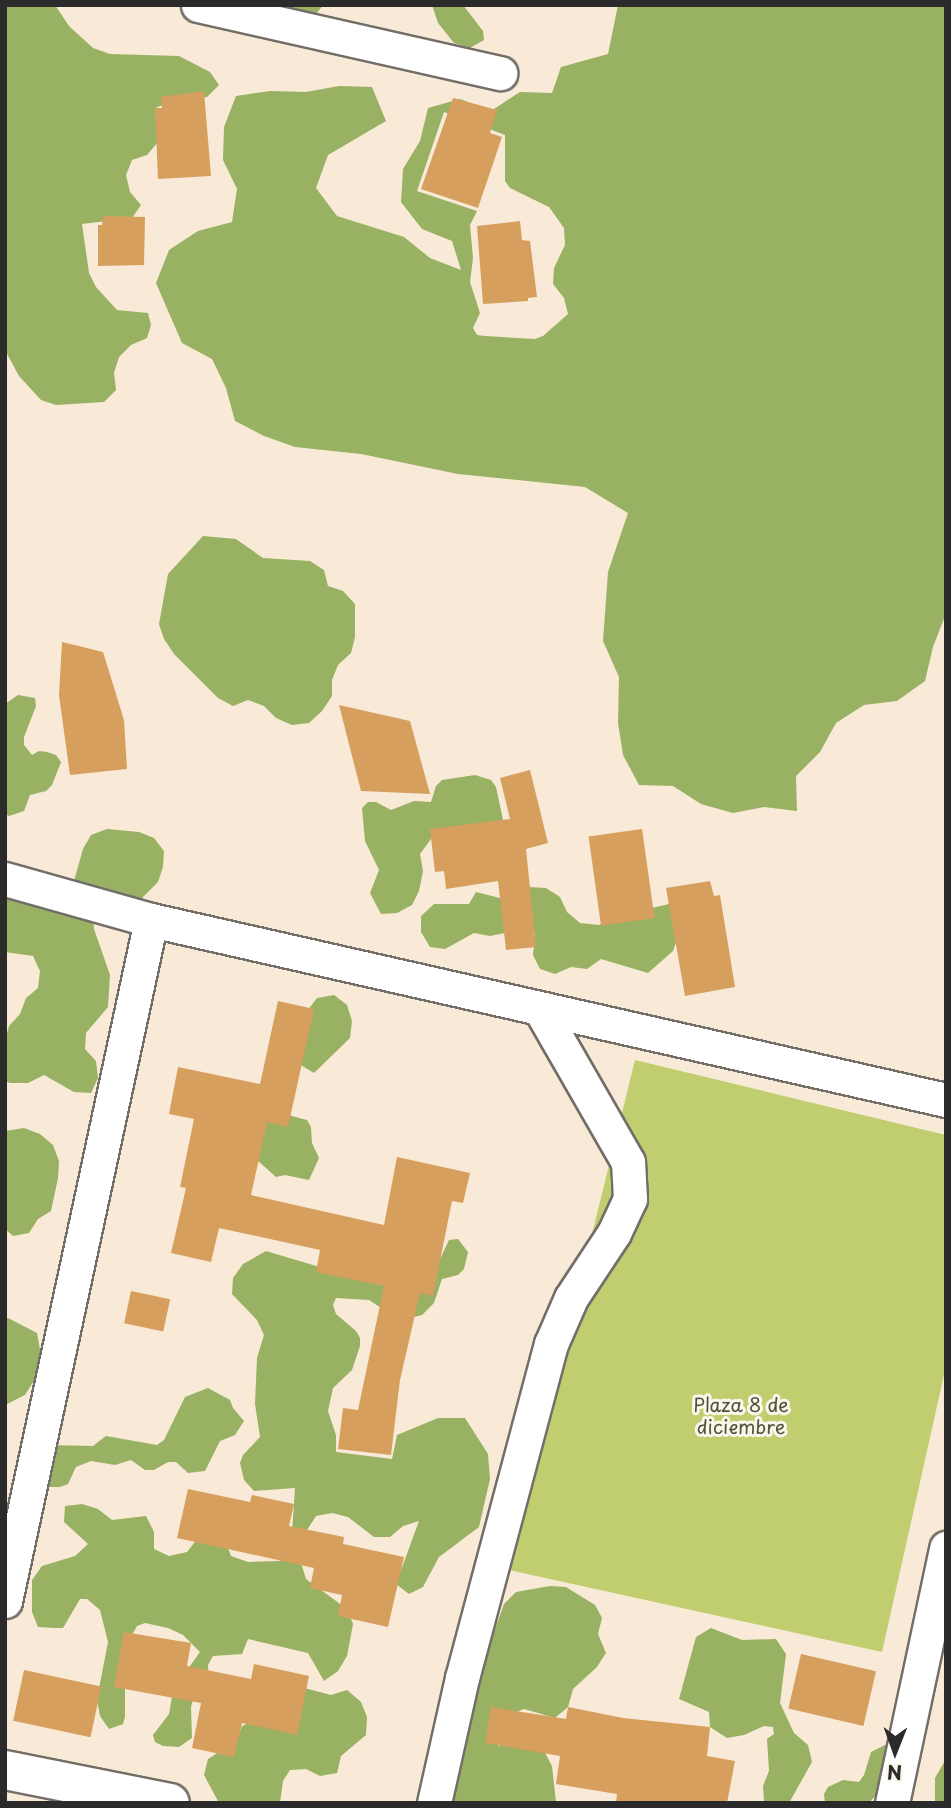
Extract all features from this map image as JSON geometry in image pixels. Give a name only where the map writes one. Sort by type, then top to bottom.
[{"type":"main road","points":[[5,1770],[170,1803]]},
{"type":"street","points":[[198,5],[500,73]]},
{"type":"street","points":[[5,879],[151,920],[946,1100]]},
{"type":"street","points":[[5,1601],[151,920]]},
{"type":"street","points":[[435,1803],[462,1678],[551,1344],[570,1298],[614,1233],[630,1199],[628,1162],[540,1009]]},
{"type":"street","points":[[892,1803],[946,1548]]},
{"type":"green space","points":[[5,5],[55,5],[69,26],[93,48],[110,54],[179,56],[210,72],[219,85],[207,97],[174,101],[155,108],[158,142],[147,155],[132,160],[126,175],[130,192],[141,205],[132,218],[82,224],[89,273],[96,287],[117,310],[148,313],[151,325],[147,338],[131,345],[119,357],[114,373],[116,390],[104,402],[56,405],[41,400],[19,376],[5,350]]},
{"type":"green space","points":[[251,5],[323,5],[314,17]]},
{"type":"green space","points":[[432,5],[463,5],[483,31],[484,40],[470,48],[454,43],[438,23]]},
{"type":"green space","points":[[618,5],[946,5],[945,616],[933,647],[925,681],[897,701],[864,705],[836,723],[820,752],[796,776],[797,811],[764,807],[733,813],[701,804],[673,786],[639,785],[623,755],[618,723],[619,677],[603,641],[608,572],[628,513],[585,487],[458,474],[361,454],[295,447],[264,436],[235,421],[226,388],[212,359],[182,343],[156,283],[169,250],[198,231],[232,222],[237,189],[223,160],[224,127],[236,96],[270,91],[306,92],[339,86],[372,87],[386,121],[328,155],[316,188],[337,216],[404,237],[430,258],[461,270],[452,241],[422,229],[401,202],[403,169],[420,141],[428,108],[460,99],[491,111],[520,92],[552,93],[561,67],[608,54]],"holes":[[[444,112],[505,135],[505,181],[510,188],[549,207],[564,228],[565,245],[554,268],[553,284],[564,298],[568,314],[543,336],[535,339],[477,335],[473,328],[480,313],[470,282],[473,258],[470,225],[477,211],[417,191]]]},
{"type":"green space","points":[[203,536],[236,539],[263,558],[310,561],[324,570],[328,586],[343,591],[355,604],[355,637],[351,653],[338,665],[332,680],[332,696],[322,711],[309,723],[292,725],[276,718],[264,706],[248,700],[233,706],[218,698],[174,654],[164,639],[159,624],[168,574]]},
{"type":"green space","points":[[18,695],[35,698],[36,706],[24,737],[24,745],[32,755],[39,751],[47,752],[56,755],[61,762],[52,785],[46,791],[30,795],[24,811],[9,816],[5,814],[5,704]]},
{"type":"green space","points":[[475,775],[491,780],[496,787],[503,820],[499,828],[439,828],[420,854],[423,871],[419,891],[412,905],[397,913],[381,914],[370,893],[379,870],[365,841],[362,808],[368,802],[376,802],[391,810],[414,801],[431,802],[436,786],[442,780]]},
{"type":"green space","points":[[107,829],[139,832],[154,838],[164,851],[158,882],[133,907],[93,913],[94,929],[110,975],[108,1007],[86,1033],[85,1049],[96,1061],[98,1078],[91,1093],[74,1092],[44,1075],[28,1083],[10,1083],[5,1081],[5,1041],[9,1026],[20,1014],[26,998],[38,988],[40,971],[33,956],[5,952],[5,888],[60,888],[74,881],[83,849],[91,835]]},
{"type":"green space","points":[[528,887],[546,888],[560,897],[567,912],[580,923],[599,925],[614,917],[669,904],[678,936],[673,951],[648,973],[601,959],[587,969],[571,967],[555,974],[540,969],[533,955],[535,937]]},
{"type":"green space","points":[[476,892],[508,900],[505,933],[490,936],[474,933],[445,949],[430,947],[421,932],[421,916],[434,904],[469,904]]},
{"type":"green space","points":[[334,995],[347,1005],[352,1021],[350,1038],[314,1073],[299,1064],[307,1011],[317,998]]},
{"type":"green space","name":"Plaza 8 de diciembre","points":[[635,1060],[946,1135],[946,1366],[882,1652],[509,1570]]},
{"type":"green space","points":[[284,1114],[307,1120],[311,1127],[312,1143],[319,1158],[309,1180],[285,1175],[276,1177],[257,1160],[252,1123]]},
{"type":"green space","points":[[24,1128],[40,1134],[53,1145],[59,1161],[58,1178],[51,1211],[38,1219],[29,1233],[13,1236],[5,1229],[5,1131]]},
{"type":"green space","points":[[458,1239],[468,1252],[464,1269],[458,1275],[442,1279],[434,1303],[422,1315],[414,1317],[389,1313],[369,1300],[336,1298],[333,1305],[336,1314],[356,1331],[360,1346],[352,1370],[333,1388],[328,1411],[336,1435],[336,1452],[392,1459],[397,1435],[438,1418],[465,1418],[488,1454],[490,1479],[479,1527],[439,1557],[423,1587],[409,1594],[396,1584],[419,1521],[403,1526],[390,1537],[374,1537],[348,1517],[332,1513],[316,1516],[307,1530],[301,1563],[306,1579],[347,1609],[353,1624],[347,1656],[338,1671],[324,1681],[308,1653],[248,1639],[242,1654],[213,1656],[208,1665],[209,1681],[195,1692],[191,1707],[192,1738],[179,1747],[163,1746],[155,1742],[153,1735],[169,1714],[176,1674],[190,1666],[200,1652],[183,1635],[168,1628],[145,1623],[137,1626],[133,1633],[125,1675],[123,1724],[109,1729],[100,1716],[97,1699],[108,1642],[100,1610],[87,1599],[80,1599],[63,1628],[38,1627],[32,1612],[32,1580],[42,1566],[75,1556],[88,1544],[64,1522],[65,1506],[82,1504],[98,1509],[112,1520],[146,1516],[154,1532],[154,1549],[169,1556],[187,1552],[198,1538],[225,1540],[231,1556],[248,1562],[281,1561],[291,1547],[295,1488],[254,1491],[244,1480],[240,1463],[243,1455],[260,1437],[255,1404],[257,1358],[264,1335],[257,1320],[232,1294],[233,1278],[243,1264],[266,1251],[323,1268],[435,1270],[449,1240]]},
{"type":"green space","points":[[8,1318],[37,1333],[43,1366],[25,1395],[5,1405],[5,1320]]},
{"type":"green space","points":[[208,1388],[230,1400],[244,1421],[235,1435],[220,1441],[205,1471],[188,1473],[176,1462],[168,1462],[154,1470],[145,1470],[131,1460],[115,1465],[91,1461],[76,1467],[68,1484],[60,1487],[35,1487],[49,1445],[93,1446],[106,1436],[157,1445],[164,1440],[185,1397]]},
{"type":"green space","points":[[550,1586],[566,1587],[595,1605],[602,1618],[598,1634],[606,1653],[597,1667],[573,1689],[568,1707],[555,1718],[524,1709],[509,1715],[499,1728],[498,1746],[515,1741],[544,1751],[552,1766],[556,1802],[440,1803],[460,1741],[469,1726],[480,1647],[493,1635],[504,1604],[516,1592]]},
{"type":"green space","points":[[711,1628],[742,1640],[776,1639],[786,1654],[780,1703],[794,1733],[808,1745],[812,1762],[789,1803],[764,1802],[763,1786],[769,1771],[767,1739],[774,1734],[773,1727],[764,1726],[744,1735],[727,1738],[710,1727],[709,1712],[679,1699],[696,1637]]},
{"type":"green space","points":[[297,1686],[331,1695],[347,1690],[361,1702],[367,1717],[366,1735],[341,1756],[337,1773],[320,1776],[306,1769],[290,1770],[283,1781],[280,1803],[219,1803],[204,1775],[208,1759],[236,1741],[242,1726],[258,1719]]},
{"type":"green space","points":[[885,1745],[893,1747],[892,1790],[876,1795],[869,1803],[825,1803],[824,1794],[828,1787],[843,1780],[859,1782],[871,1752]]},
{"type":"green space","points":[[946,1759],[946,1803],[935,1803],[935,1778]]},
{"type":"building","points":[[204,91],[211,176],[158,179],[155,108],[162,108],[161,97]]},
{"type":"building","points":[[453,98],[497,110],[490,133],[502,137],[478,208],[421,189]]},
{"type":"building","points":[[103,216],[145,217],[144,265],[98,266],[98,225],[102,225]]},
{"type":"building","points":[[520,221],[522,240],[530,241],[537,297],[528,298],[528,301],[483,304],[477,226]]},
{"type":"building","points":[[62,642],[103,652],[124,720],[127,769],[70,775],[59,695]]},
{"type":"building","points":[[339,705],[410,721],[430,794],[361,791]]},
{"type":"building","points":[[530,770],[548,843],[526,849],[536,947],[506,950],[498,881],[446,889],[444,871],[435,872],[430,829],[510,819],[500,778]]},
{"type":"building","points":[[642,829],[655,918],[601,926],[589,837]]},
{"type":"building","points":[[710,881],[714,896],[720,895],[735,987],[685,996],[666,888]]},
{"type":"building","points":[[278,1001],[314,1009],[288,1127],[267,1122],[251,1195],[384,1225],[397,1157],[470,1173],[463,1203],[452,1201],[433,1296],[420,1293],[400,1380],[391,1455],[338,1449],[343,1408],[358,1410],[384,1286],[316,1272],[320,1250],[219,1228],[211,1262],[171,1253],[186,1188],[180,1187],[194,1119],[169,1114],[178,1067],[260,1084]]},
{"type":"building","points":[[131,1291],[170,1299],[163,1332],[124,1323]]},
{"type":"building","points":[[188,1489],[250,1502],[252,1495],[294,1504],[289,1526],[344,1537],[343,1544],[404,1557],[388,1627],[338,1616],[342,1595],[310,1588],[314,1568],[177,1538]]},
{"type":"building","points":[[124,1632],[191,1643],[187,1666],[251,1679],[254,1664],[309,1676],[297,1735],[242,1723],[234,1757],[192,1748],[201,1703],[114,1687]]},
{"type":"building","points":[[801,1654],[876,1671],[863,1726],[788,1709]]},
{"type":"building","points":[[24,1670],[101,1686],[90,1737],[13,1721]]},
{"type":"building","points":[[491,1707],[566,1719],[568,1707],[623,1718],[710,1727],[707,1756],[735,1761],[727,1803],[616,1803],[617,1794],[556,1784],[560,1756],[485,1743]]}]
